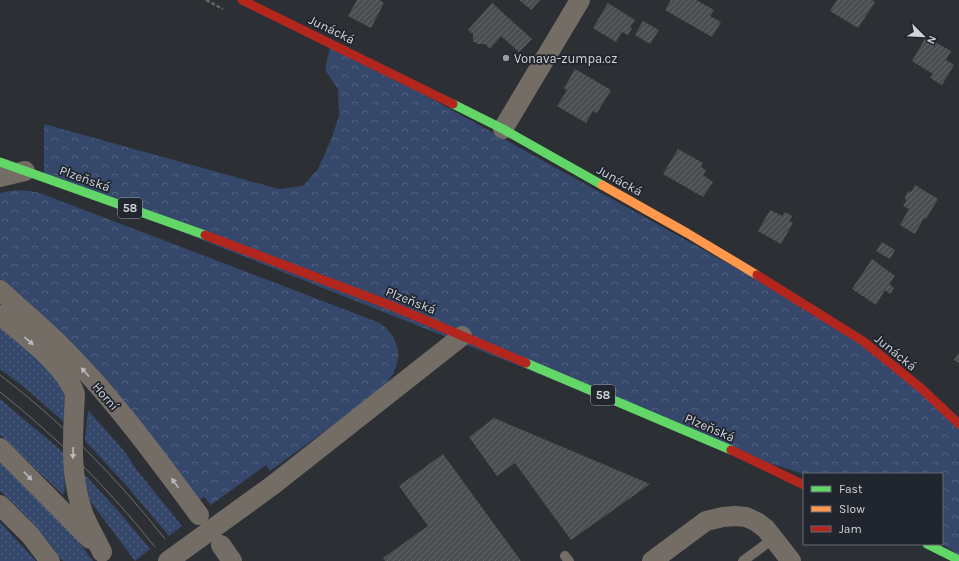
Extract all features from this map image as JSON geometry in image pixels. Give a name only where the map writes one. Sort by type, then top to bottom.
[{"type":"main road","name":"Junácká","points":[[242,0],[503,129],[687,233],[839,325],[922,389],[959,424]]},
{"type":"main road","name":"Plzeňská","points":[[0,162],[236,246],[392,306],[743,455],[803,484]]},
{"type":"main road","points":[[928,545],[956,560]]},
{"type":"street","points":[[503,129],[580,0]]},
{"type":"street","points":[[0,177],[25,170]]},
{"type":"street","name":"Horní","points":[[0,290],[61,346],[112,402],[168,473],[198,515]]},
{"type":"street","points":[[0,315],[48,357],[68,379],[72,386],[75,394],[73,473],[83,514],[106,557]]},
{"type":"street","points":[[168,561],[273,485],[462,336]]},
{"type":"street","points":[[0,448],[106,557]]},
{"type":"street","points":[[0,505],[30,535],[50,561]]},
{"type":"street","points":[[652,561],[706,521],[718,518],[746,517],[757,522],[766,529],[791,561]]},
{"type":"lane","points":[[743,561],[774,538]]},
{"type":"path","points":[[206,0],[225,10]]},
{"type":"green space","points":[[331,43],[839,325],[959,424],[959,555],[943,545],[943,473],[803,474],[743,455],[44,177],[44,124],[279,189],[303,186],[318,169],[331,140],[339,116],[338,89],[325,70]]},
{"type":"green space","points":[[17,190],[40,193],[380,323],[389,331],[395,340],[398,349],[396,367],[392,376],[377,393],[270,471],[266,465],[211,505],[204,497],[199,500],[57,329],[0,279],[0,193]]},
{"type":"green space","points":[[0,325],[60,379],[65,395],[64,422],[24,387],[0,369]]},
{"type":"green space","points":[[0,399],[64,453],[64,494],[61,493],[0,435]]},
{"type":"green space","points":[[88,410],[125,452],[136,469],[182,526],[169,536],[126,485],[85,441]]},
{"type":"green space","points":[[0,456],[71,531],[93,561],[63,561],[33,524],[0,491]]},
{"type":"green space","points":[[85,475],[121,514],[150,549],[135,561],[90,501],[85,486]]},
{"type":"green space","points":[[0,522],[36,561],[0,561]]},
{"type":"building","points":[[357,0],[380,0],[384,3],[371,28],[348,16]]},
{"type":"building","points":[[519,0],[540,0],[531,10]]},
{"type":"building","points":[[671,0],[696,0],[714,10],[710,16],[721,22],[712,37],[665,10]]},
{"type":"building","points":[[837,0],[872,0],[875,2],[858,28],[830,11]]},
{"type":"building","points":[[492,3],[532,39],[519,52],[501,36],[490,49],[485,44],[478,44],[473,41],[473,34],[468,30]]},
{"type":"building","points":[[608,3],[635,20],[630,27],[632,28],[628,35],[622,32],[616,42],[593,28]]},
{"type":"building","points":[[643,21],[659,30],[650,44],[635,35]]},
{"type":"building","points":[[926,37],[951,51],[946,60],[954,65],[942,85],[930,78],[933,74],[912,61]]},
{"type":"building","points":[[575,69],[611,90],[597,113],[593,111],[586,123],[557,106],[567,90],[564,88]]},
{"type":"building","points":[[678,149],[703,163],[701,167],[706,170],[703,175],[713,182],[703,197],[663,174]]},
{"type":"building","points":[[915,185],[938,199],[926,219],[924,218],[915,234],[900,225],[909,209],[903,206],[906,201],[905,196],[908,192],[912,191]]},
{"type":"building","points":[[770,210],[782,216],[785,212],[792,216],[789,221],[793,223],[781,244],[758,231]]},
{"type":"building","points":[[882,242],[895,250],[890,259],[876,251]]},
{"type":"building","points":[[872,259],[895,276],[889,284],[894,288],[890,294],[885,290],[876,305],[852,289]]},
{"type":"building","points":[[959,353],[959,363],[954,360]]},
{"type":"building","points":[[494,418],[650,484],[571,540],[515,463],[497,476],[469,437]]},
{"type":"building","points":[[443,454],[521,561],[385,561],[383,558],[428,526],[399,486]]},
{"type":"tram line","points":[[0,375],[67,431],[128,494],[165,539]]},
{"type":"tram line","points":[[0,392],[42,427],[82,465],[120,505],[155,547]]},
{"type":"traffic: fast","points":[[453,104],[503,129],[602,185]]},
{"type":"traffic: fast","points":[[0,162],[205,235]]},
{"type":"traffic: fast","points":[[526,363],[731,450]]},
{"type":"traffic: fast","points":[[929,545],[959,560]]},
{"type":"traffic: slow","points":[[602,185],[757,275]]},
{"type":"traffic: jam","points":[[242,0],[453,104]]},
{"type":"traffic: jam","points":[[205,235],[392,306],[526,363]]},
{"type":"traffic: jam","points":[[757,275],[863,341],[922,389],[959,424]]},
{"type":"traffic: jam","points":[[731,450],[803,485]]},
{"type":"place","name":"Vonava-zumpa.cz","points":[[506,58]]}]
